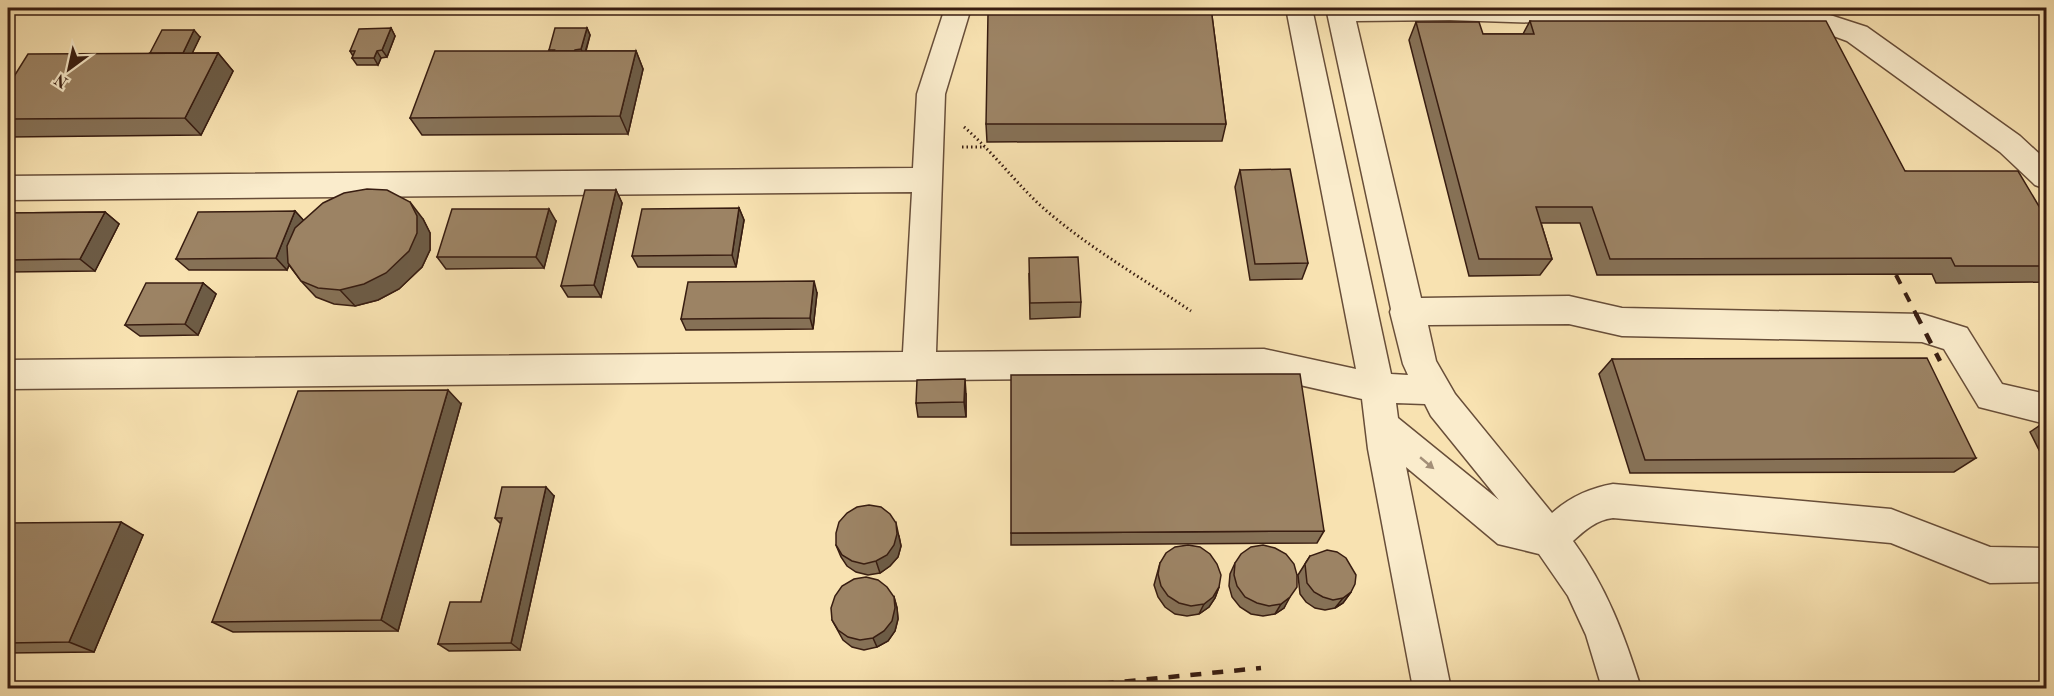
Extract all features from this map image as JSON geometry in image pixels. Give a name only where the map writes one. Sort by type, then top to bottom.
[{"type":"lane","points":[[919,367],[931,94],[958,8]]},
{"type":"lane","points":[[1299,8],[1377,387],[1382,426],[1431,684]]},
{"type":"lane","points":[[1621,688],[1593,605],[1581,583],[1527,507],[1460,428],[1433,389],[1420,364],[1406,312],[1339,10],[1802,21],[1830,24],[1857,34],[2010,144],[2046,177]]},
{"type":"lane","points":[[8,188],[927,180]]},
{"type":"lane","points":[[1406,312],[1569,310],[1622,322],[1922,328],[1955,338],[1991,396],[2046,409]]},
{"type":"lane","points":[[8,375],[1264,363],[1377,387],[1410,391],[1433,389]]},
{"type":"lane","points":[[1382,426],[1511,532],[1550,539]]},
{"type":"lane","points":[[1550,539],[1587,506],[1598,502],[1613,501],[1891,526],[1990,565],[2046,565]]},
{"type":"path","points":[[960,122],[1033,198],[1073,233],[1191,311]]},
{"type":"path","points":[[958,147],[986,147]]},
{"type":"building","points":[[1034,8],[1211,8],[1226,124],[986,124],[988,14],[1034,14]]},
{"type":"building","points":[[1530,21],[1826,21],[1905,171],[2018,171],[2046,218],[2046,266],[1955,266],[1951,258],[1610,259],[1592,207],[1536,207],[1552,259],[1479,259],[1416,22],[1479,22],[1483,34],[1534,34]]},
{"type":"building","points":[[391,28],[382,50],[377,51],[374,58],[352,58],[355,51],[350,51],[359,29]]},
{"type":"building","points":[[555,28],[587,28],[581,49],[549,50]]},
{"type":"building","points":[[162,30],[194,30],[183,53],[150,53]]},
{"type":"building","points":[[435,51],[636,51],[620,116],[410,118]]},
{"type":"building","points":[[218,53],[185,118],[8,119],[8,86],[28,54]]},
{"type":"building","points":[[1290,169],[1308,263],[1255,264],[1240,170]]},
{"type":"building","points":[[367,189],[387,190],[410,202],[417,216],[417,233],[409,251],[386,273],[364,284],[340,290],[318,288],[301,281],[288,263],[287,246],[295,228],[323,203],[344,193]]},
{"type":"building","points":[[585,190],[616,190],[594,285],[561,286]]},
{"type":"building","points":[[739,208],[732,255],[632,256],[642,209]]},
{"type":"building","points":[[452,209],[549,209],[536,257],[437,257]]},
{"type":"building","points":[[295,211],[276,258],[176,259],[198,212]]},
{"type":"building","points":[[105,212],[80,259],[8,260],[8,213]]},
{"type":"building","points":[[1078,257],[1081,302],[1030,303],[1029,258]]},
{"type":"building","points":[[814,281],[810,318],[681,319],[688,282]]},
{"type":"building","points":[[146,283],[203,283],[185,324],[125,325]]},
{"type":"building","points":[[1927,358],[1976,458],[1645,460],[1612,359]]},
{"type":"building","points":[[1300,374],[1324,531],[1011,533],[1011,375]]},
{"type":"building","points":[[965,379],[964,402],[916,403],[917,380]]},
{"type":"building","points":[[448,390],[381,620],[212,622],[298,391]]},
{"type":"building","points":[[2039,426],[2046,426],[2046,441]]},
{"type":"building","points":[[502,487],[546,487],[511,643],[438,644],[450,602],[481,602],[502,518],[495,518]]},
{"type":"building","points":[[869,505],[881,507],[890,514],[896,523],[897,534],[894,545],[887,555],[864,564],[842,555],[836,545],[836,533],[839,522],[847,513],[857,507]]},
{"type":"building","points":[[121,522],[69,642],[8,643],[8,523]]},
{"type":"building","points":[[1188,545],[1200,547],[1210,554],[1221,575],[1219,587],[1213,597],[1204,604],[1191,606],[1179,603],[1168,596],[1161,586],[1158,574],[1160,563],[1166,553],[1175,547]]},
{"type":"building","points":[[1263,545],[1286,554],[1294,564],[1297,587],[1281,604],[1269,606],[1257,603],[1245,597],[1237,586],[1234,575],[1235,563],[1241,554],[1251,547]]},
{"type":"building","points":[[1327,550],[1337,552],[1346,558],[1356,575],[1351,592],[1343,598],[1333,600],[1323,597],[1314,592],[1307,583],[1305,564],[1310,556]]},
{"type":"building","points":[[866,577],[878,580],[887,587],[894,597],[895,608],[892,621],[884,631],[873,638],[860,640],[848,637],[838,630],[832,620],[831,608],[842,586],[854,579]]},
{"type":"railway","points":[[1896,275],[1917,316]]},
{"type":"railway","points":[[1916,314],[1940,361]]},
{"type":"railway","points":[[1059,688],[1261,668]]},
{"type":"railway","points":[[2031,688],[2046,687]]}]
